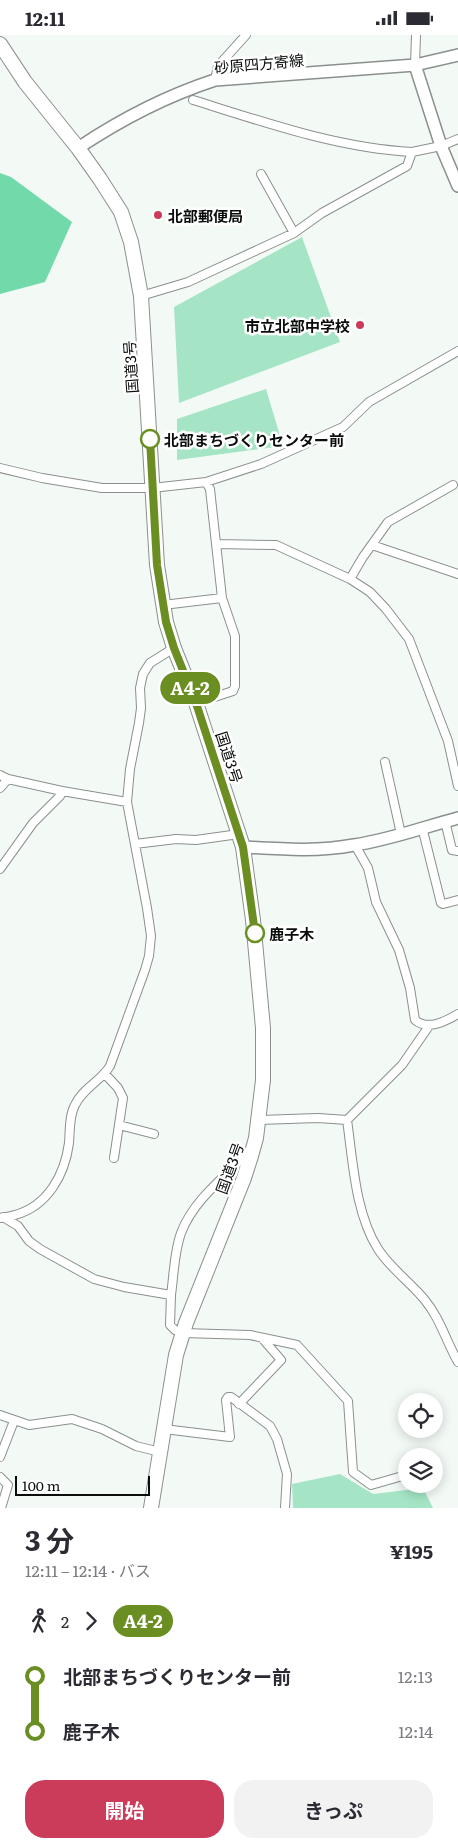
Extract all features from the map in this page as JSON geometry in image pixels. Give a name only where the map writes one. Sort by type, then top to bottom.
[{"type":"highway","name":"国道3号","points":[[0,44],[25,81],[78,149],[121,212],[132,242],[141,296],[157,565],[163,605],[174,648],[196,703],[241,841],[253,920],[263,1028],[263,1080],[259,1119],[244,1178],[203,1278],[183,1333],[172,1374],[151,1508]]},
{"type":"main road","name":"砂原四方寄線","points":[[78,149],[108,128],[183,90],[215,81],[415,65],[458,55]]},
{"type":"main road","points":[[415,65],[441,146],[458,186]]},
{"type":"main road","points":[[241,841],[321,849],[355,845],[458,818]]},
{"type":"street","points":[[215,81],[218,66],[246,35]]},
{"type":"street","points":[[415,65],[416,35]]},
{"type":"street","points":[[193,100],[306,134],[383,150],[412,151],[441,146],[458,139]]},
{"type":"street","points":[[141,296],[188,282],[294,233],[322,213],[407,165],[412,151]]},
{"type":"street","points":[[261,174],[294,233]]},
{"type":"street","points":[[0,469],[102,488],[152,489],[206,481],[261,464],[344,427],[369,402],[458,351]]},
{"type":"street","points":[[196,703],[233,691],[235,686],[235,636],[222,598],[210,489],[206,481]]},
{"type":"street","points":[[350,579],[388,522],[453,485]]},
{"type":"street","points":[[217,544],[276,545],[350,579],[370,592],[409,639],[448,741],[458,786]]},
{"type":"street","points":[[372,545],[458,574]]},
{"type":"street","points":[[163,605],[222,598]]},
{"type":"street","points":[[2,1218],[16,1215],[43,1199],[60,1176],[67,1157],[74,1106],[87,1088],[105,1073],[110,1066],[149,956],[151,936],[127,801],[130,769],[141,708],[140,688],[143,674],[150,663],[174,648]]},
{"type":"street","points":[[385,762],[401,834]]},
{"type":"street","points":[[0,775],[8,779],[62,791],[127,801]]},
{"type":"street","points":[[0,788],[8,779]]},
{"type":"street","points":[[0,869],[33,823],[60,796],[62,791]]},
{"type":"street","points":[[445,821],[452,850],[458,851]]},
{"type":"street","points":[[422,827],[441,903],[458,900]]},
{"type":"street","points":[[135,844],[176,839],[241,841]]},
{"type":"street","points":[[355,845],[368,869],[376,902],[399,950],[410,988],[416,1020],[429,1026],[444,1022],[458,1014]]},
{"type":"street","points":[[259,1119],[318,1118],[347,1120],[402,1065],[429,1026]]},
{"type":"street","points":[[105,1073],[123,1098],[114,1158]]},
{"type":"street","points":[[347,1120],[355,1179],[365,1219],[377,1248],[393,1268],[424,1298],[438,1317],[458,1362]]},
{"type":"street","points":[[119,1125],[154,1134]]},
{"type":"street","points":[[251,1156],[246,1155],[189,1216],[181,1233],[176,1253],[170,1325],[175,1330],[183,1333],[250,1335],[297,1345],[348,1401],[353,1472],[371,1485],[398,1477]]},
{"type":"street","points":[[2,1218],[18,1226],[29,1241],[40,1249],[94,1279],[124,1287],[171,1295]]},
{"type":"street","points":[[240,1404],[281,1360],[262,1338]]},
{"type":"street","points":[[164,1429],[230,1437],[226,1400],[228,1397],[231,1397],[270,1427],[277,1439],[287,1475],[285,1508]]},
{"type":"street","points":[[0,1415],[14,1421],[36,1425],[72,1419],[102,1429],[136,1446],[160,1452]]},
{"type":"street","points":[[0,1457],[14,1421]]},
{"type":"street","points":[[0,1477],[8,1485],[1,1508]]},
{"type":"green space","points":[[0,173],[11,177],[72,222],[45,282],[0,294]]},
{"type":"green space","points":[[302,237],[340,342],[179,403],[174,307]]},
{"type":"green space","points":[[266,389],[283,446],[177,460],[177,419]]},
{"type":"green space","points":[[340,1474],[373,1494],[398,1491],[398,1493],[426,1493],[433,1508],[293,1508],[292,1484]]},
{"type":"bus line","name":"A4-2","points":[[150,439],[157,565],[166,622],[174,648],[196,703],[243,847],[255,933]]},
{"type":"place","name":"北部郵便局","points":[[158,215]]},
{"type":"place","name":"市立北部中学校","points":[[360,325]]},
{"type":"place","name":"北部まちづくりセンター前","points":[[150,439]]},
{"type":"place","name":"鹿子木","points":[[255,933]]}]
